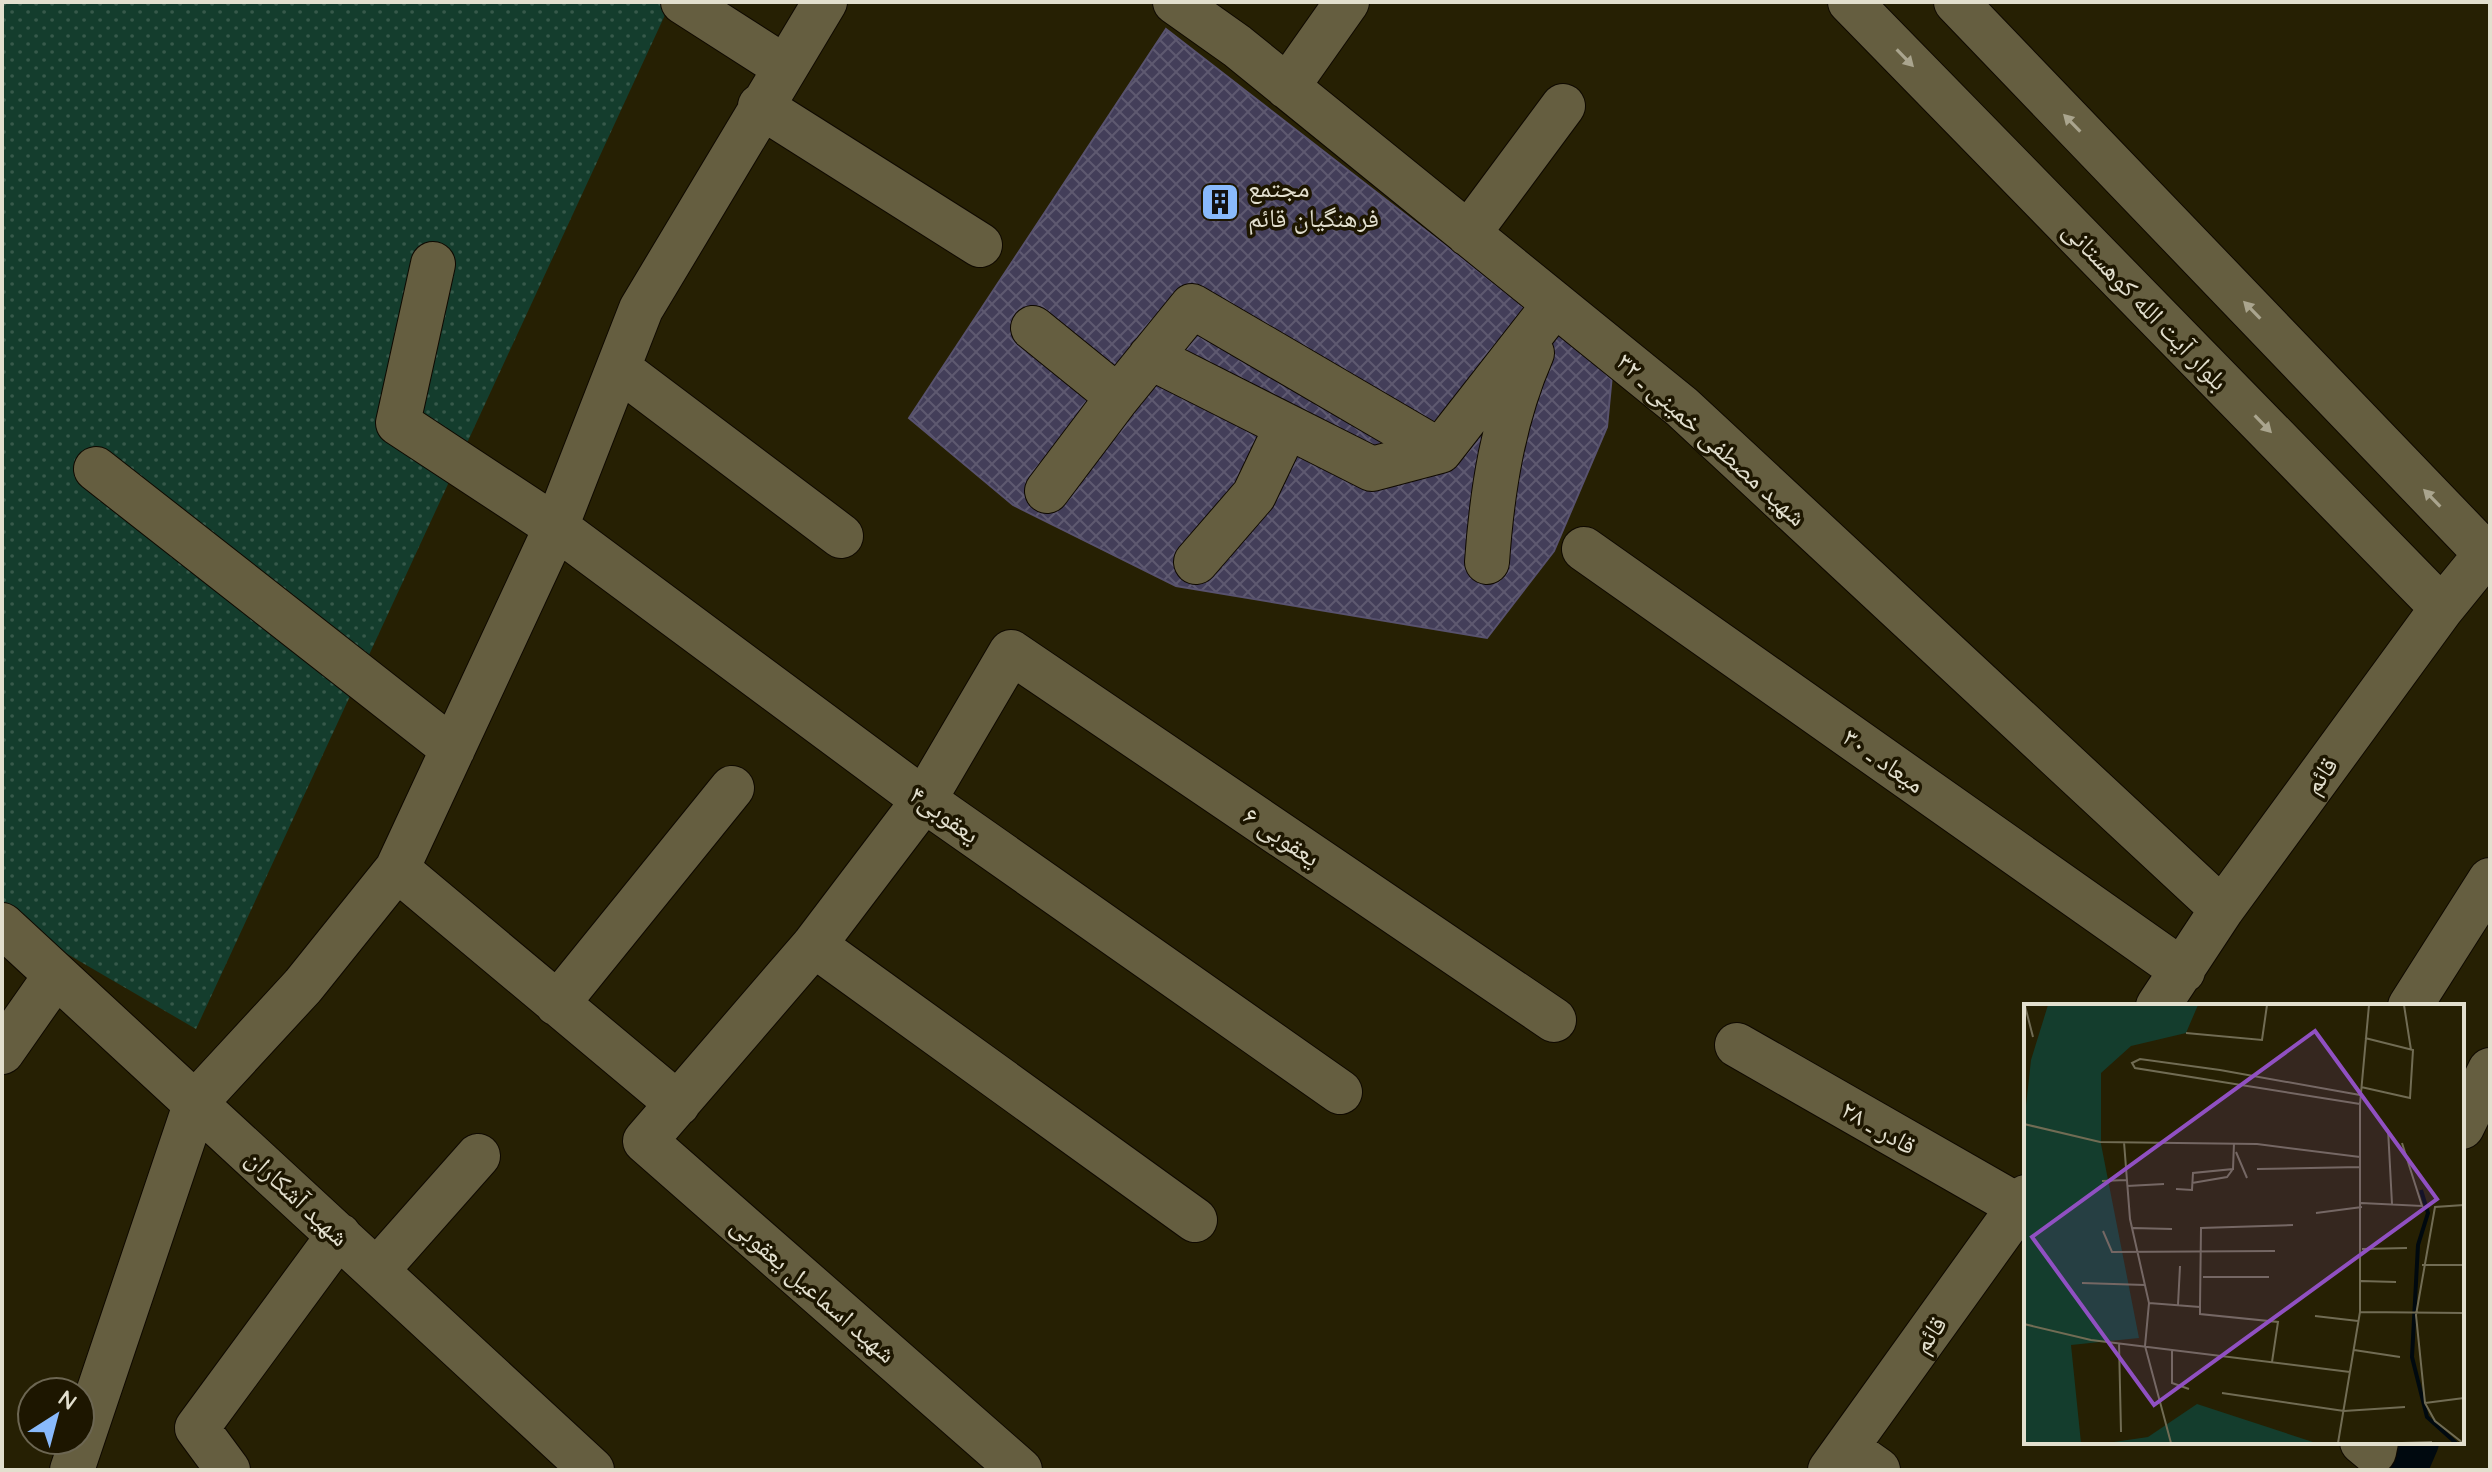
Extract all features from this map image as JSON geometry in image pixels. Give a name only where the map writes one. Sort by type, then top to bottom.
[{"type":"street","points":[[683,2],[783,66]]},
{"type":"street","points":[[72,1470],[196,1102],[303,986],[397,869],[556,527],[641,309],[783,66],[825,2]]},
{"type":"street","name":"شهید مصطفی خمینی ـ ۳۲","points":[[1175,2],[1287,87],[1682,407],[2222,909]]},
{"type":"street","points":[[1287,87],[1347,2]]},
{"type":"street","name":"بلوار آیت الله کوهستانی","points":[[1850,2],[2442,608]]},
{"type":"street","points":[[1956,2],[2488,552]]},
{"type":"street","points":[[760,106],[980,245]]},
{"type":"street","points":[[1468,234],[1563,106]]},
{"type":"street","name":"یعقوبی۴","points":[[433,264],[398,423],[556,527],[924,800],[1340,1092]]},
{"type":"street","points":[[1150,357],[1372,469],[1440,451],[1555,304]]},
{"type":"street","points":[[1487,562],[1492,488],[1519,382],[1555,304]]},
{"type":"street","points":[[1047,491],[1192,306],[1440,451]]},
{"type":"street","points":[[1033,328],[1118,397]]},
{"type":"street","points":[[618,368],[841,536]]},
{"type":"street","points":[[1214,565],[1254,495],[1287,426]]},
{"type":"street","points":[[96,469],[453,749]]},
{"type":"street","name":"میعاد ـ ۳۰","points":[[1584,549],[2183,971]]},
{"type":"street","name":"قائم","points":[[2159,1004],[2222,909],[2442,608],[2488,552]]},
{"type":"street","name":"یعقوبی ۶","points":[[924,800],[1011,652],[1554,1020]]},
{"type":"street","points":[[557,1004],[732,788]]},
{"type":"street","points":[[397,869],[678,1104],[814,945],[924,800]]},
{"type":"street","points":[[2411,1004],[2490,880]]},
{"type":"street","name":"شهید آشکاران","points":[[2,925],[592,1470]]},
{"type":"street","points":[[814,945],[1195,1220]]},
{"type":"street","points":[[2,1052],[56,975]]},
{"type":"street","name":"قادر ـ ۲۸","points":[[1737,1045],[2024,1203]]},
{"type":"street","points":[[2464,1123],[2490,1070]]},
{"type":"street","name":"شهید اسماعیل یعقوبی","points":[[678,1104],[645,1141],[1020,1470]]},
{"type":"street","points":[[377,1270],[478,1156]]},
{"type":"street","name":"قائم","points":[[1852,1463],[2024,1203]]},
{"type":"street","points":[[228,1470],[197,1428],[339,1235]]},
{"type":"street","points":[[2364,1444],[2374,1452],[2376,1444]]},
{"type":"green space","points":[[2,2],[671,2],[196,1029],[2,916]]},
{"type":"building","name":"مجتمع فرهنگیان قائم","points":[[1166,29],[1612,375],[1607,427],[1554,551],[1487,638],[1176,586],[1013,505],[909,418]]},
{"type":"waterway","points":[[2405,1470],[2416,1444]]},
{"type":"place","name":"مجتمع فرهنگیان قائم","points":[[1220,202]]}]
